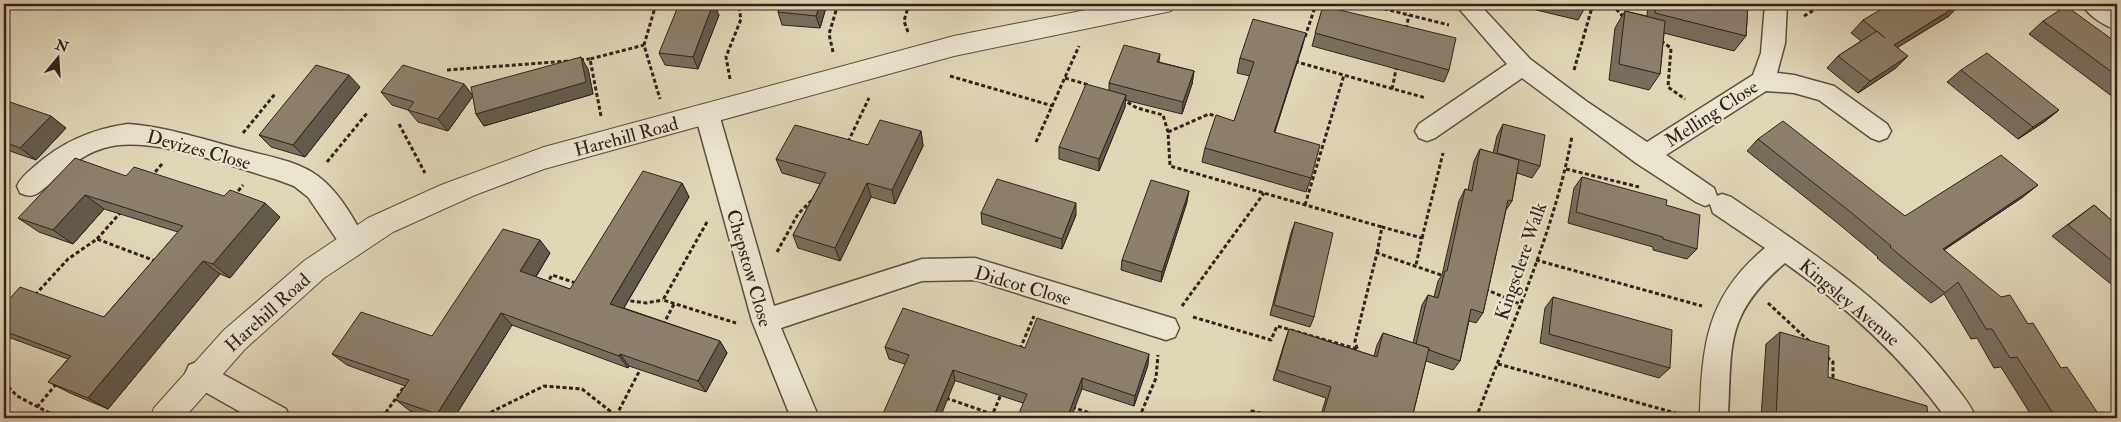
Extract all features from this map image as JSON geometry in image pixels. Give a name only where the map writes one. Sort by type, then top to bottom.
[{"type":"street","name":"Harehill Road","points":[[165,418],[199,374],[265,311],[325,260],[373,229],[486,177],[670,123],[994,36],[1162,4]]},
{"type":"street","name":"Kingsley Avenue","points":[[1466,4],[1522,65],[1572,104],[1645,156],[1785,247],[1887,329],[1947,397],[1962,418]]},
{"type":"street","name":"Melling Close","points":[[1645,156],[1762,81],[1770,66],[1773,50],[1776,4]]},
{"type":"street","points":[[2093,4],[2117,21]]},
{"type":"street","points":[[1427,131],[1463,108],[1522,65]]},
{"type":"street","points":[[1762,81],[1794,84],[1826,93],[1879,131]]},
{"type":"street","name":"Chepstow Close","points":[[707,114],[767,327],[805,418]]},
{"type":"street","name":"Devizes Close","points":[[29,186],[62,156],[104,137],[129,133],[153,134],[182,141],[302,179],[322,194],[353,242]]},
{"type":"street","points":[[1702,418],[1718,346],[1732,301],[1760,266],[1785,247]]},
{"type":"street","name":"Didcot Close","points":[[767,327],[922,270],[975,269],[1045,290],[1172,320]]},
{"type":"street","points":[[199,374],[276,418]]},
{"type":"path","points":[[656,4],[644,44],[654,84],[670,123]]},
{"type":"path","points":[[735,106],[726,58],[741,19],[738,4]]},
{"type":"path","points":[[838,4],[829,34],[839,77]]},
{"type":"path","points":[[1302,46],[1316,4]]},
{"type":"path","points":[[1365,4],[1456,26],[1485,26]]},
{"type":"path","name":"Kingsclere Walk","points":[[1476,418],[1536,260],[1566,169],[1572,104],[1593,4]]},
{"type":"path","points":[[1612,4],[1627,21]]},
{"type":"path","points":[[1809,4],[1816,8]]},
{"type":"path","points":[[1406,32],[1410,15]]},
{"type":"path","points":[[1036,142],[1092,18]]},
{"type":"path","points":[[1660,40],[1671,48],[1668,87],[1679,93],[1705,118]]},
{"type":"path","points":[[447,70],[590,59],[644,44]]},
{"type":"path","points":[[1300,54],[1297,62],[1463,108]]},
{"type":"path","points":[[590,59],[606,142]]},
{"type":"path","points":[[1392,88],[1398,60]]},
{"type":"path","points":[[846,144],[886,64]]},
{"type":"path","points":[[943,74],[1053,106]]},
{"type":"path","points":[[1305,205],[1344,75]]},
{"type":"path","points":[[1065,78],[1091,86]]},
{"type":"path","points":[[225,154],[275,94]]},
{"type":"path","points":[[1115,96],[1137,108],[1163,115],[1168,132],[1170,166],[1422,238]]},
{"type":"path","points":[[310,184],[368,112]]},
{"type":"path","points":[[1168,132],[1209,114],[1228,119]]},
{"type":"path","points":[[399,124],[439,198]]},
{"type":"path","points":[[1416,265],[1447,142],[1427,131]]},
{"type":"path","points":[[146,183],[182,141]]},
{"type":"path","points":[[1313,143],[1323,146]]},
{"type":"path","points":[[230,202],[259,165]]},
{"type":"path","points":[[1566,169],[1659,192],[1674,175]]},
{"type":"path","points":[[663,300],[726,186]]},
{"type":"path","points":[[1139,418],[1160,359],[1156,348],[1172,320],[1264,193]]},
{"type":"path","points":[[756,290],[798,214],[816,195]]},
{"type":"path","points":[[30,302],[68,259],[97,239],[127,204]]},
{"type":"path","points":[[1356,364],[1359,356],[1355,341],[1382,227]]},
{"type":"path","points":[[97,239],[160,263],[154,271]]},
{"type":"path","points":[[1377,253],[1452,279]]},
{"type":"path","points":[[1536,260],[1727,313]]},
{"type":"path","points":[[542,291],[552,275],[582,285]]},
{"type":"path","points":[[1745,283],[1818,349]]},
{"type":"path","points":[[1478,287],[1520,304]]},
{"type":"path","points":[[1020,350],[1045,290]]},
{"type":"path","points":[[623,299],[646,304],[663,300],[767,327]]},
{"type":"path","points":[[661,329],[674,304]]},
{"type":"path","points":[[1172,320],[1271,340],[1277,326],[1357,349]]},
{"type":"path","points":[[1826,356],[1833,362],[1833,390]]},
{"type":"path","points":[[479,418],[544,386],[582,389],[618,417],[643,364]]},
{"type":"path","points":[[1498,364],[1702,418]]},
{"type":"path","points":[[37,407],[63,376]]},
{"type":"path","points":[[382,418],[410,378]]},
{"type":"path","points":[[4,382],[17,396],[59,418]]},
{"type":"path","points":[[944,398],[992,416],[1005,385]]},
{"type":"path","points":[[4,395],[9,388]]},
{"type":"path","points":[[1068,406],[1104,418]]},
{"type":"path","points":[[1249,418],[1252,411],[1280,418]]},
{"type":"building","points":[[679,4],[713,4],[693,57],[659,53]]},
{"type":"building","points":[[781,4],[820,4],[816,16],[778,12]]},
{"type":"building","points":[[1656,4],[1748,4],[1746,36],[1655,13]]},
{"type":"building","points":[[1890,4],[1960,4],[1894,45],[1908,56],[1870,81],[1838,56],[1877,31],[1863,20]]},
{"type":"building","points":[[1323,6],[1456,38],[1449,70],[1315,33]]},
{"type":"building","points":[[2066,6],[2117,43],[2117,76],[2043,21]]},
{"type":"building","points":[[1625,11],[1665,21],[1660,74],[1619,64]]},
{"type":"building","points":[[1253,19],[1306,33],[1274,132],[1320,145],[1311,178],[1205,148],[1216,115],[1234,121],[1254,62],[1240,58]]},
{"type":"building","points":[[1124,45],[1160,54],[1157,62],[1194,71],[1183,102],[1109,83]]},
{"type":"building","points":[[1987,53],[2059,110],[2033,127],[1961,70]]},
{"type":"building","points":[[581,57],[586,82],[476,114],[471,87]]},
{"type":"building","points":[[316,65],[349,75],[293,145],[259,135]]},
{"type":"building","points":[[403,65],[464,84],[438,119],[408,110],[414,102],[381,92]]},
{"type":"building","points":[[1086,84],[1126,95],[1099,159],[1059,147]]},
{"type":"building","points":[[4,100],[51,116],[20,148],[4,142]]},
{"type":"building","points":[[880,120],[921,131],[892,190],[867,183],[835,248],[793,235],[826,173],[776,159],[795,125],[868,145]]},
{"type":"building","points":[[1783,121],[1905,216],[2001,155],[2038,185],[1943,249],[2001,297],[2010,295],[2028,324],[2033,323],[2061,368],[2067,367],[2101,418],[2056,418],[2017,357],[2010,358],[1992,329],[1986,329],[1958,282],[1945,293],[1853,214],[1758,139]]},
{"type":"building","points":[[1503,124],[1545,135],[1540,166],[1497,153]]},
{"type":"building","points":[[1480,149],[1519,160],[1512,201],[1508,200],[1483,313],[1471,309],[1460,361],[1416,344],[1428,295],[1438,298],[1445,271],[1447,271],[1465,189],[1472,191]]},
{"type":"building","points":[[75,158],[126,176],[134,167],[224,196],[230,190],[265,203],[213,264],[203,261],[88,398],[48,382],[71,356],[4,331],[4,305],[20,287],[104,317],[183,226],[85,195],[53,230],[18,218]]},
{"type":"building","points":[[643,171],[682,183],[610,304],[720,341],[698,381],[620,354],[619,356],[501,313],[437,414],[396,400],[409,380],[332,354],[361,312],[432,336],[503,229],[540,240],[520,271],[570,289]]},
{"type":"building","points":[[1582,177],[1667,200],[1666,205],[1700,215],[1697,249],[1663,239],[1663,237],[1576,212]]},
{"type":"building","points":[[997,179],[1076,203],[1062,239],[981,213]]},
{"type":"building","points":[[1151,180],[1189,191],[1162,272],[1122,260]]},
{"type":"building","points":[[2094,205],[2117,225],[2117,265],[2068,225]]},
{"type":"building","points":[[1295,222],[1333,233],[1314,317],[1274,305]]},
{"type":"building","points":[[1553,297],[1672,330],[1670,368],[1549,334]]},
{"type":"building","points":[[903,308],[1025,348],[1037,318],[1149,354],[1135,396],[1082,378],[1067,418],[1017,418],[1027,394],[953,370],[933,418],[881,418],[909,355],[885,347]]},
{"type":"building","points":[[1289,329],[1377,357],[1383,333],[1429,348],[1412,418],[1322,418],[1331,387],[1277,370]]},
{"type":"building","points":[[1780,332],[1829,346],[1828,377],[1927,406],[1928,418],[1776,418]]}]
